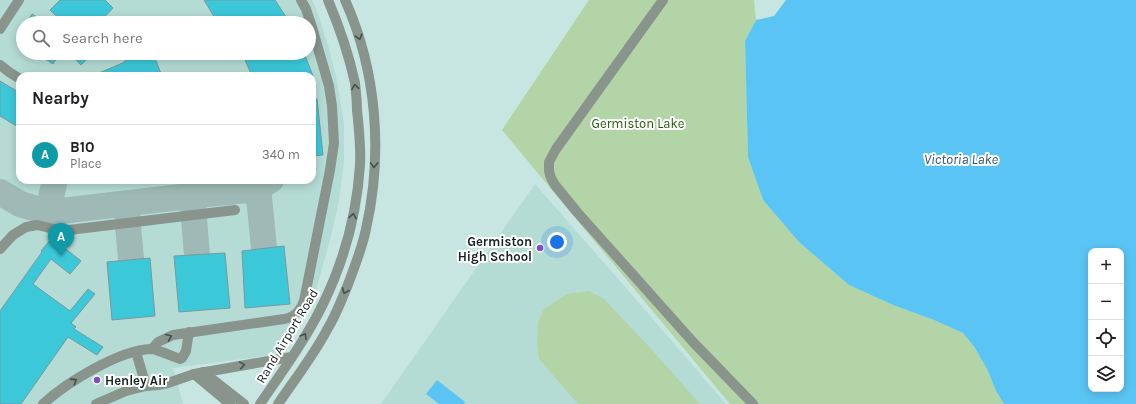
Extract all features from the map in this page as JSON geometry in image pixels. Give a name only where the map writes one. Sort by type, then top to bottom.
[{"type":"street","points":[[0,29],[19,0]]},
{"type":"street","points":[[300,0],[308,16]]},
{"type":"street","name":"Rand Airport Road","points":[[260,404],[301,342],[323,304],[340,264],[352,223],[360,165],[360,134],[355,84],[345,48],[328,0]]},
{"type":"street","points":[[278,404],[315,349],[332,322],[338,309],[355,266],[366,229],[374,184],[375,134],[373,104],[358,32],[345,0]]},
{"type":"street","points":[[663,0],[556,149],[549,162],[549,171],[555,185],[577,212],[693,342],[753,404]]},
{"type":"street","points":[[152,349],[158,342],[173,335],[289,318],[299,312],[304,301],[329,177],[334,143],[332,106],[329,86],[316,41]]},
{"type":"street","points":[[0,65],[16,76]]},
{"type":"street","points":[[0,249],[26,227],[37,225],[54,229],[69,230],[235,210]]},
{"type":"street","points":[[43,404],[55,394],[97,367],[125,355],[152,349],[180,359],[186,351],[189,332]]},
{"type":"street","points":[[136,352],[146,386]]},
{"type":"street","points":[[96,404],[126,390],[168,383],[199,373],[291,357]]},
{"type":"street","points":[[199,373],[214,390],[230,404]]},
{"type":"street","points":[[199,373],[244,404]]},
{"type":"street","points":[[214,390],[219,404]]},
{"type":"shaded area","points":[[0,0],[312,0],[316,8],[336,76],[344,124],[344,161],[339,201],[312,305],[276,352],[266,356],[173,368],[183,404],[0,404]]},
{"type":"shaded area","name":"Germiston High School","points":[[535,184],[647,312],[726,404],[381,404]]},
{"type":"green space","name":"Germiston Lake","points":[[589,0],[754,0],[756,20],[745,41],[748,157],[763,200],[799,242],[849,285],[893,305],[934,320],[963,333],[975,348],[1004,404],[730,404],[502,130]]},
{"type":"green space","points":[[589,291],[604,299],[700,404],[578,404],[539,359],[537,343],[538,323],[544,309],[567,294]]},
{"type":"water","name":"Victoria Lake","points":[[786,0],[1136,0],[1136,404],[1004,404],[975,348],[963,333],[934,320],[893,305],[849,285],[799,242],[763,200],[748,157],[745,41],[756,20],[774,16]]},
{"type":"water","points":[[437,380],[465,402],[464,404],[439,404],[426,394]]},
{"type":"building","points":[[60,0],[105,0],[113,8],[106,16],[56,16],[50,10]]},
{"type":"building","points":[[204,0],[275,0],[285,16],[214,16]]},
{"type":"building","points":[[47,60],[56,60],[53,64]]},
{"type":"building","points":[[76,60],[86,60],[81,65]]},
{"type":"building","points":[[124,60],[156,60],[160,72],[101,72],[125,62]]},
{"type":"building","points":[[245,60],[307,60],[311,72],[250,72]]},
{"type":"building","points":[[0,81],[16,91],[16,126],[0,116]]},
{"type":"building","points":[[316,99],[317,99],[323,155],[316,156]]},
{"type":"building","points":[[52,238],[81,261],[70,274],[51,259],[33,284],[70,311],[88,289],[95,294],[71,323],[76,327],[74,329],[103,347],[97,355],[68,337],[21,404],[0,404],[0,311],[42,252],[41,251]]},
{"type":"building","points":[[284,246],[290,304],[245,308],[242,251]]},
{"type":"building","points":[[225,253],[230,308],[179,312],[174,256]]},
{"type":"building","points":[[150,258],[155,316],[112,320],[107,262]]},
{"type":"taxiway","points":[[38,209],[45,209],[49,206],[54,184]]},
{"type":"taxiway","points":[[0,192],[20,204],[47,212],[52,212],[198,195],[203,193],[211,184]]},
{"type":"taxiway","points":[[198,195],[246,190],[264,184]]},
{"type":"taxiway","points":[[245,190],[254,192],[259,197],[264,248]]},
{"type":"taxiway","points":[[181,197],[189,200],[193,206],[197,255]]},
{"type":"taxiway","points":[[111,205],[120,207],[127,214],[131,259]]},
{"type":"place","name":"Germiston High School","points":[[540,248]]},
{"type":"place","name":"B10","points":[[61,256]]},
{"type":"place","name":"Henley Air","points":[[97,380]]}]
